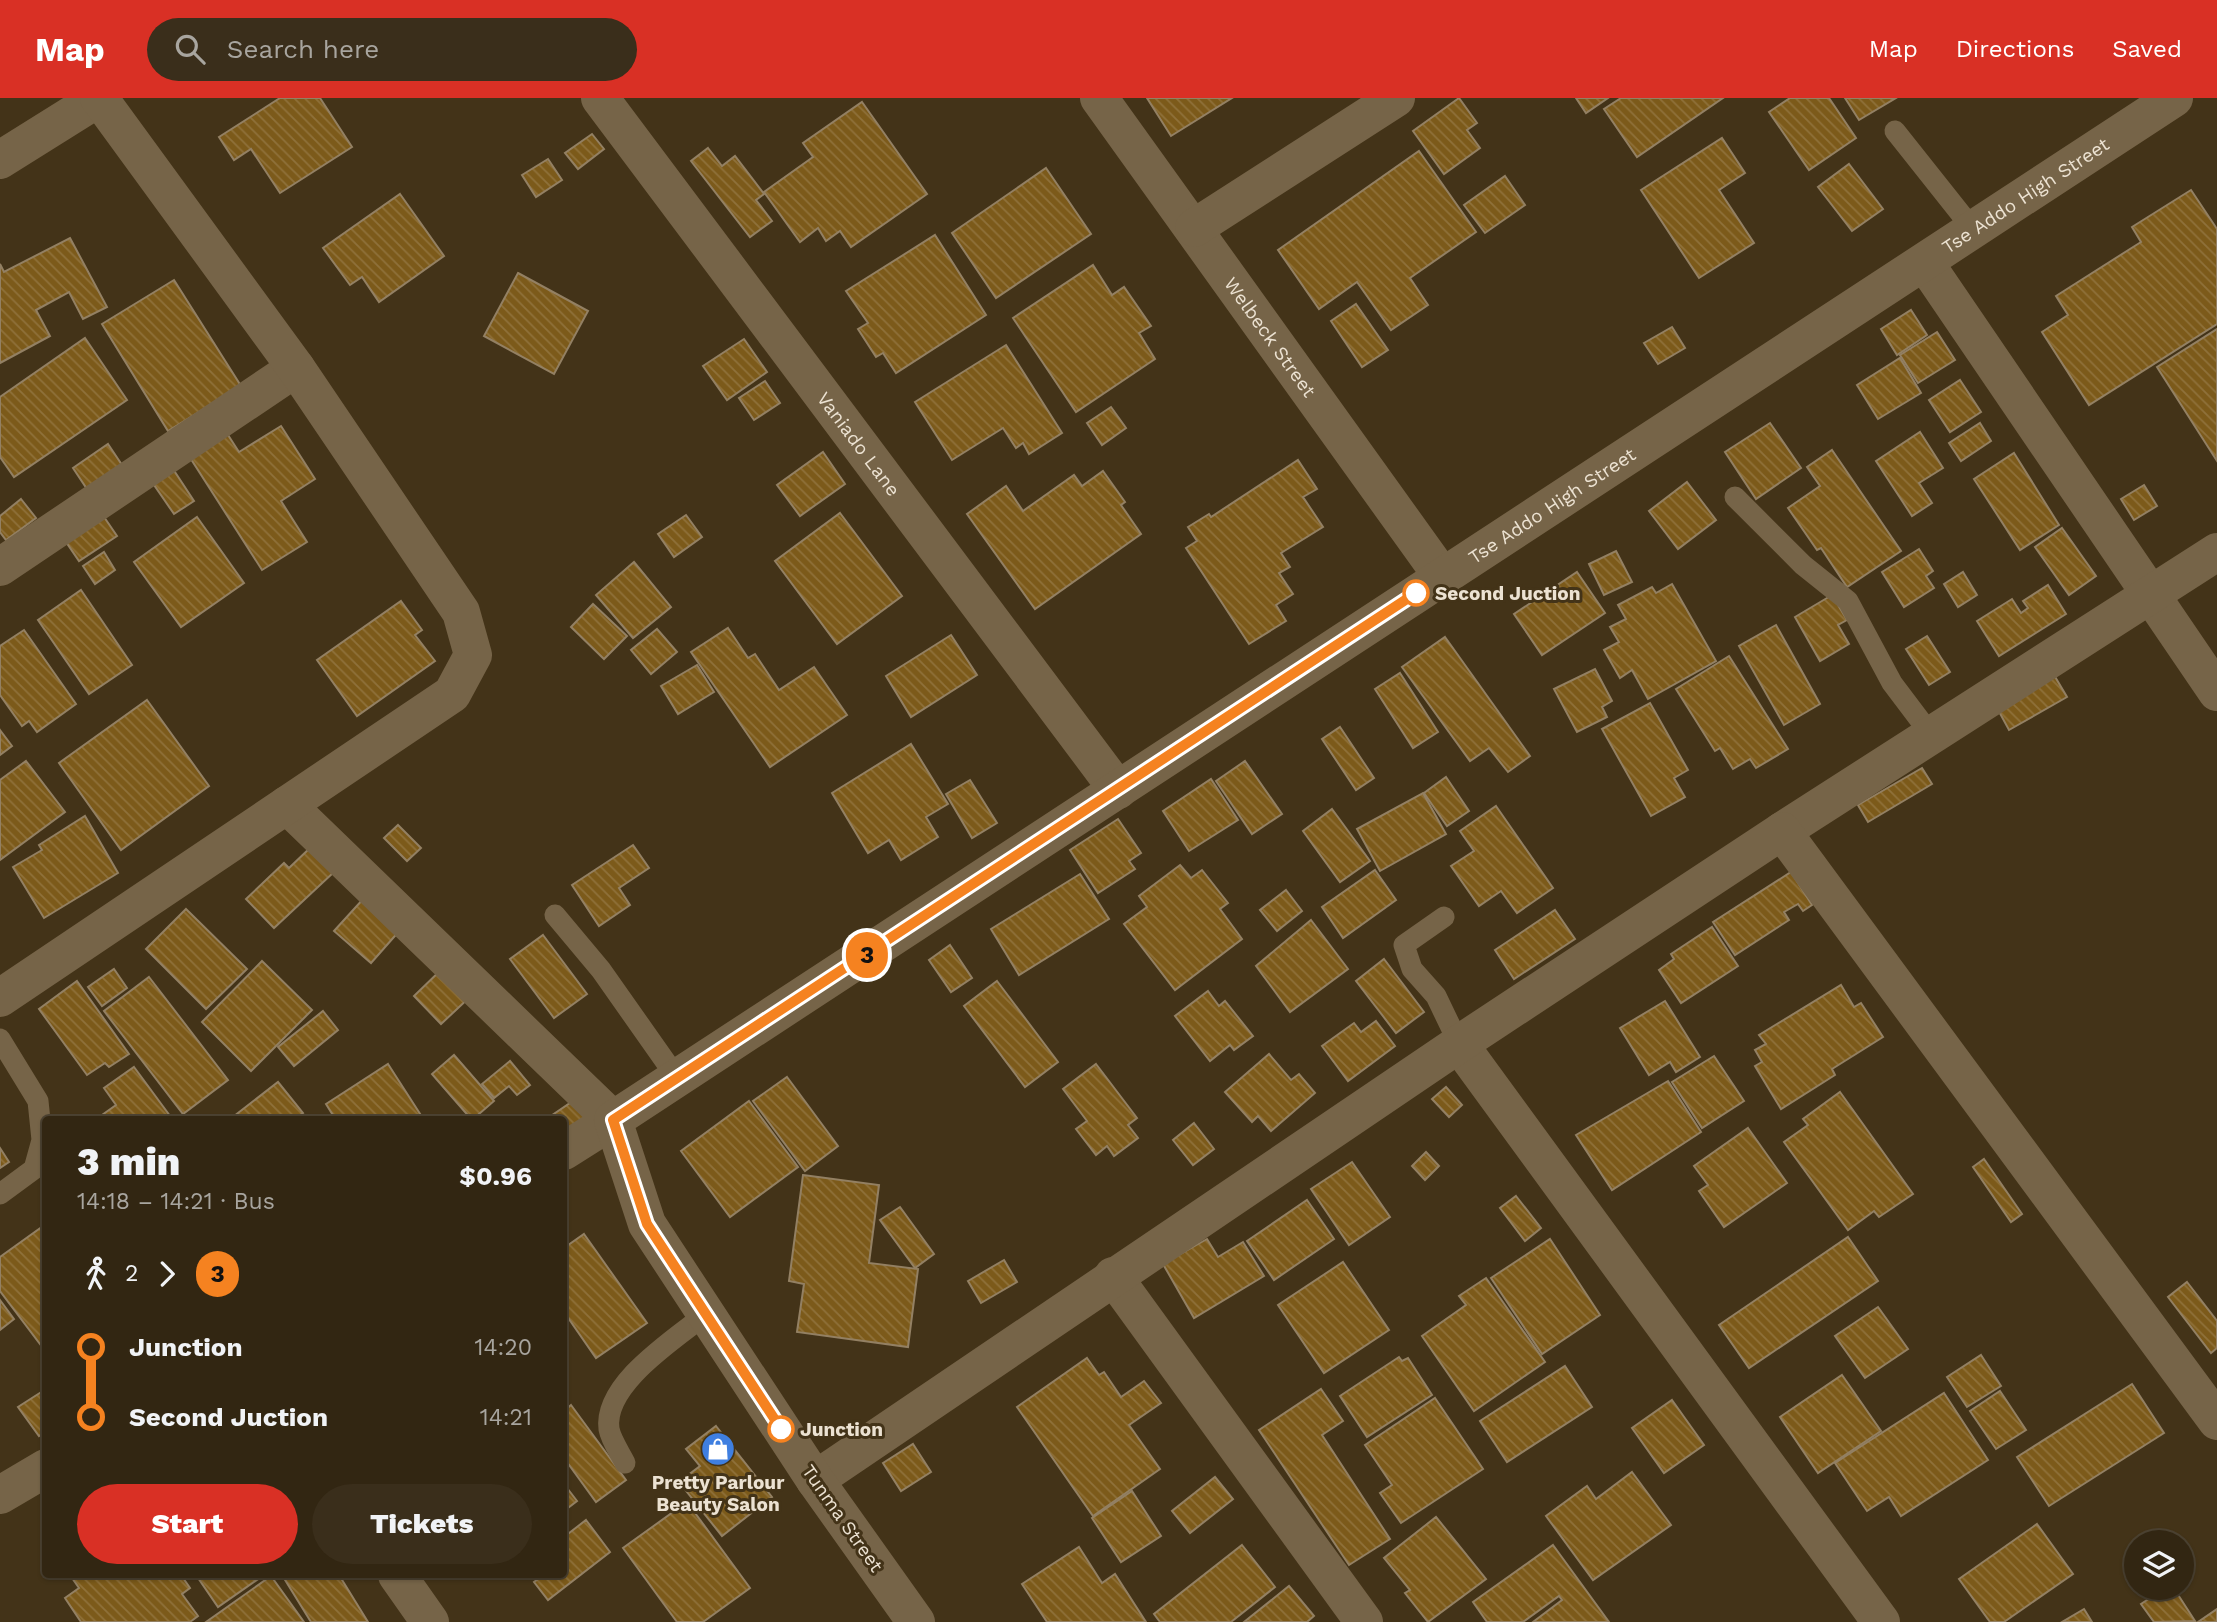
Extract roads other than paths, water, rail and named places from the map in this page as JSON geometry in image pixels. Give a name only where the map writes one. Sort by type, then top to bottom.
[{"type":"street","points":[[0,160],[99,98],[296,368],[461,611],[473,655],[452,694],[0,998]]},
{"type":"street","name":"Vaniado Lane","points":[[600,98],[1118,790]]},
{"type":"street","name":"Welbeck Street","points":[[1099,98],[1442,576]]},
{"type":"street","points":[[1194,228],[1396,98]]},
{"type":"street","name":"Tse Addo High Street","points":[[567,1149],[2174,98]]},
{"type":"street","points":[[1925,263],[2217,692]]},
{"type":"street","points":[[0,567],[296,368]]},
{"type":"street","points":[[815,1480],[1459,1044],[1782,831],[2217,552]]},
{"type":"street","points":[[287,805],[613,1120]]},
{"type":"street","points":[[1782,831],[2217,1421]]},
{"type":"street","points":[[1459,1044],[1881,1622]]},
{"type":"street","name":"Tunma Street","points":[[613,1120],[647,1224],[815,1480],[916,1622]]},
{"type":"street","points":[[1113,1276],[1364,1622]]},
{"type":"street","points":[[0,1495],[42,1470]]},
{"type":"street","points":[[399,1578],[429,1622]]},
{"type":"lane","points":[[1895,131],[1972,228]]},
{"type":"lane","points":[[1734,497],[1803,565],[1848,601],[1892,683],[1932,736]]},
{"type":"lane","points":[[555,915],[601,970],[677,1078]]},
{"type":"lane","points":[[1444,917],[1404,945],[1412,968],[1436,996],[1459,1044]]},
{"type":"lane","points":[[0,1039],[38,1101],[42,1140],[34,1169],[0,1194]]},
{"type":"lane","points":[[625,1463],[609,1432],[608,1415],[617,1393],[646,1363],[706,1314]]},
{"type":"place","name":"Second Juction","points":[[1416,593]]},
{"type":"place","name":"Junction","points":[[781,1429]]},
{"type":"place","name":"Pretty Parlour Beauty Salon","points":[[718,1449]]}]
